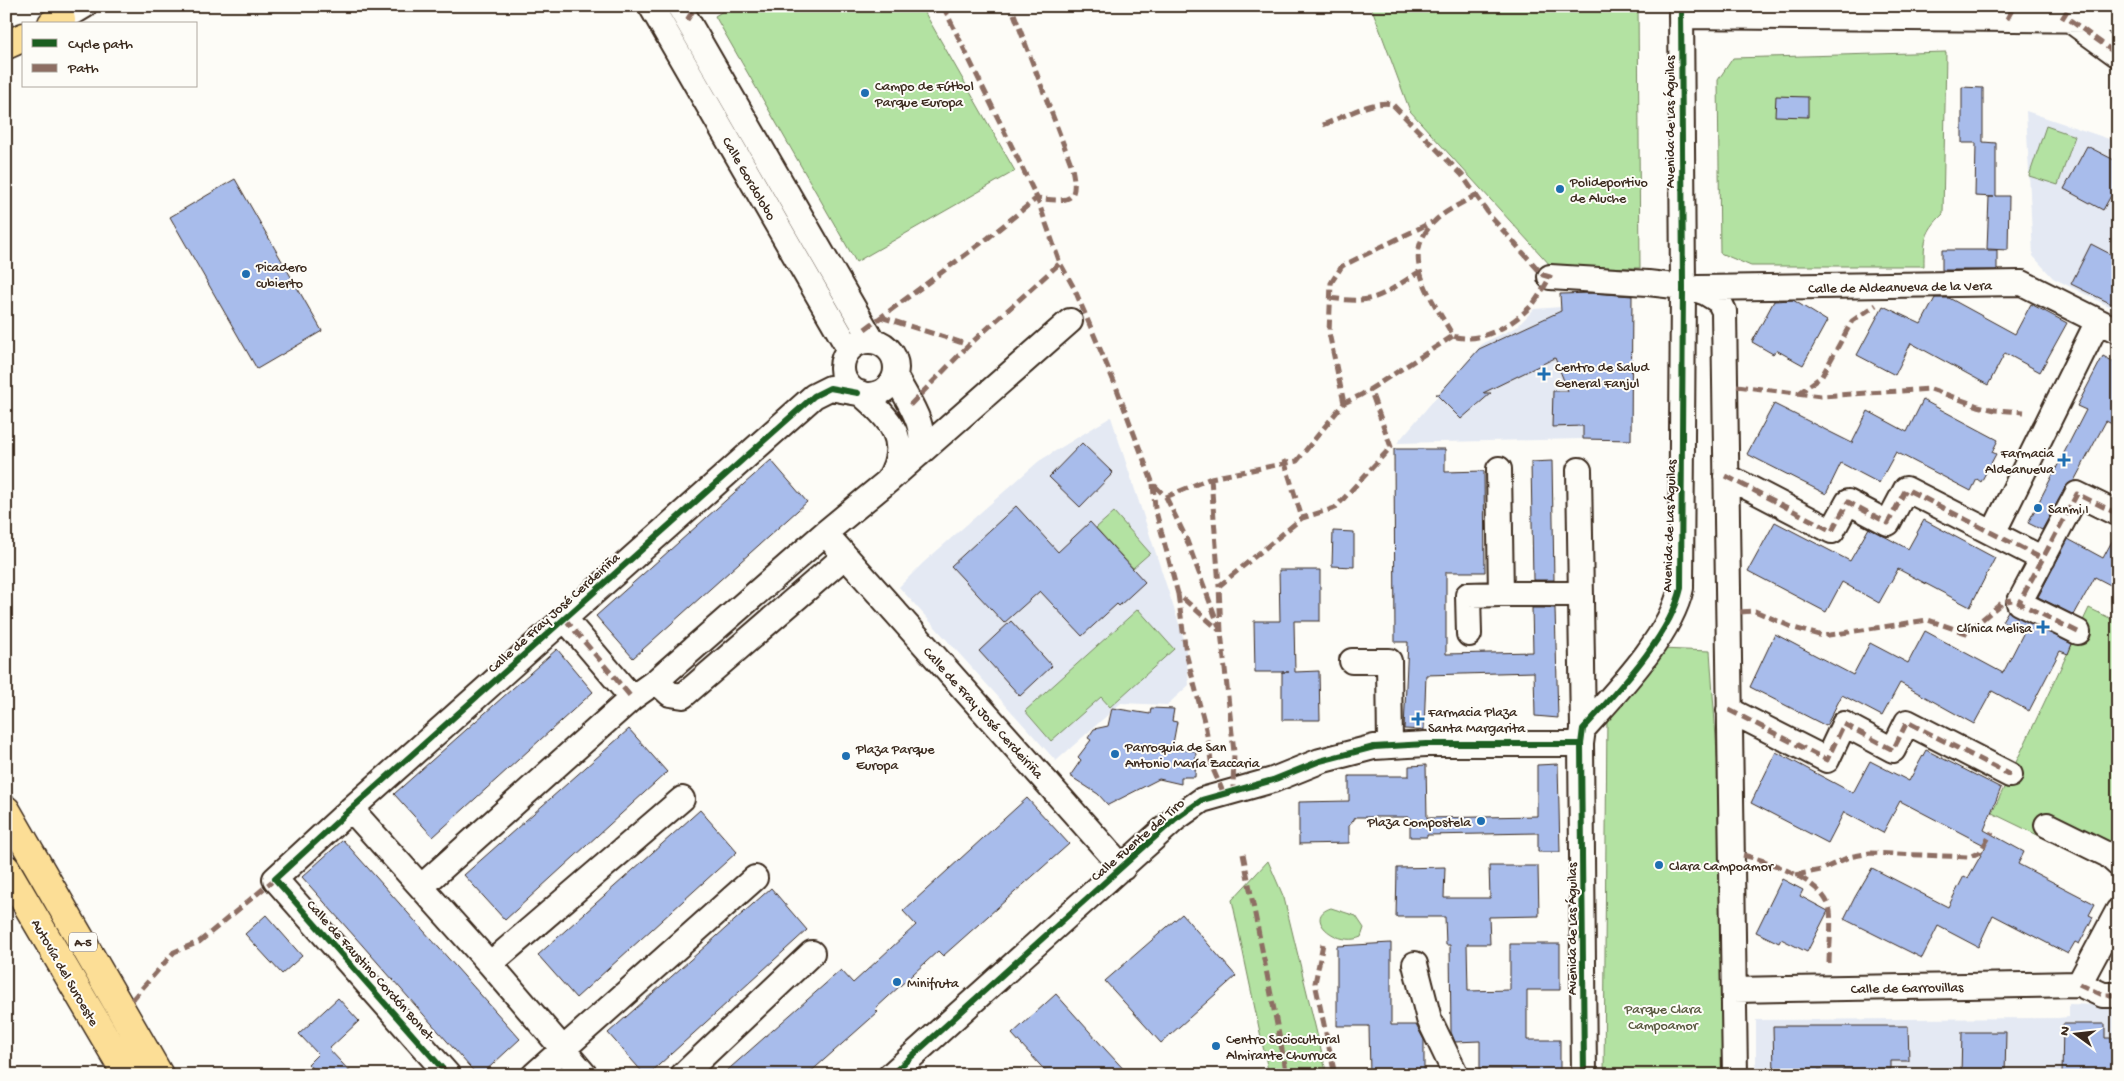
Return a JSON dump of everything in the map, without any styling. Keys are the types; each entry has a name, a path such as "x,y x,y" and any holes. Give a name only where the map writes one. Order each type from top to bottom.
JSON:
{"highway":[{"path":"6,45 22,38"},
{"name":"A-5","path":"6,810 159,1075"},
{"name":"Autovía del Suroeste","path":"6,869 127,1075"}],"street":[{"path":"57,22 84,6"},
{"name":"Calle Gordolobo","path":"651,6 849,349"},
{"name":"Calle Gordolobo","path":"679,6 872,340"},
{"path":"1681,11 2011,12 2118,20"},
{"name":"Avenida de Las Águilas","path":"1582,737 1657,639 1675,607 1681,588 1687,288 1681,11"},
{"path":"2067,15 2118,55"},
{"path":"6,52 22,43"},
{"path":"6,60 22,48"},
{"path":"1550,277 1648,282 1687,288 1706,293 1719,302 1724,311 1735,1075"},
{"name":"Calle de Aldeanueva de la Vera","path":"1687,288 2022,283 2108,326 1999,521"},
{"path":"420,887 632,698 656,681 825,533 920,454 1070,321"},
{"path":"859,393 877,394 885,390 895,376 896,368 892,353 886,346 872,340 855,344 849,349 842,365 842,374 851,388 876,408 899,439 898,464 888,481"},
{"path":"895,376 920,424 923,439 920,454"},
{"name":"Calle de Fray José Cerdeiriña","path":"275,880 350,809 814,396 830,388 859,393"},
{"path":"1499,468 1501,594"},
{"name":"Avenida de Las Águilas","path":"1580,470 1584,1075"},
{"path":"1726,476 1832,531 1848,502 1888,523 1906,489 2043,559"},
{"path":"2078,632 2019,603 2077,494 2118,514"},
{"name":"Calle de Fray José Cerdeiriña","path":"825,533 1123,868"},
{"path":"656,681 670,694 684,696 846,556"},
{"path":"1468,634 1468,595 1580,594"},
{"path":"565,619 632,698"},
{"path":"1352,661 1389,662 1390,746"},
{"path":"1729,710 1827,760 1844,724 1893,750 1907,722 2010,775"},
{"name":"Calle Fuente del Tiro","path":"891,1075 1123,868 1175,819 1202,800 1273,780 1320,761 1374,747 1582,737"},
{"path":"490,964 682,799"},
{"path":"350,809 490,964 585,1075"},
{"path":"2118,851 2107,842 2050,820 2108,854 2118,864"},
{"path":"534,1075 755,878"},
{"name":"Calle de Faustino Cordón Bonet","path":"275,880 448,1075"},
{"path":"2079,984 2118,911"},
{"path":"683,1075 812,953"},
{"path":"1415,964 1429,1019 1456,1075"},
{"name":"Calle de Garrovillas","path":"1734,990 2079,984 2102,995 2118,995"}],"shaded area":[{"path":"2026,111 2118,142 2118,311 2053,278 2033,256"},
{"name":"Centro de Salud General Fanjul","path":"1632,293 1631,351 1616,365 1632,365 1632,384 1627,384 1626,400 1632,400 1631,440 1583,439 1397,443 1483,343 1517,327 1534,309 1561,307 1560,294"},
{"path":"1111,417 1185,642 1189,685 1167,705 1121,703 1056,761 899,587 923,563 1039,461"},
{"path":"2069,1004 2118,1006 2118,1075 1756,1075 1756,1020 2058,1018 2069,1017"}],"green space":[{"name":"Campo de Fútbol Parque Europa","path":"731,6 921,6 1015,171 856,262 715,16"},
{"name":"Polideportivo de Aluche","path":"1371,6 1638,6 1640,268 1551,266 1410,111"},
{"path":"1946,52 1943,214 1932,226 1926,237 1924,266 1751,266 1720,253 1718,80 1733,58"},
{"path":"2046,126 2075,136 2058,185 2029,176"},
{"path":"1114,512 1150,553 1133,568 1096,528"},
{"path":"2089,608 2118,622 2118,865 2114,872 1992,813"},
{"path":"1138,609 1174,649 1110,707 1101,697 1051,741 1025,711"},
{"name":"Parque Clara Campoamor","path":"1660,649 1710,651 1719,782 1723,1075 1604,1075 1607,716"},
{"path":"1268,861 1284,898 1327,1075 1269,1075 1232,900"},
{"path":"1331,908 1356,916 1364,928 1361,937 1352,939 1342,938 1326,930 1321,924 1320,918 1323,912"}],"building":[{"path":"1962,87 1983,88 1983,142 1996,143 1996,196 2009,196 2008,250 1987,249 1989,197 1994,197 1975,196 1976,143 1962,143"},
{"path":"1776,96 1808,97 1808,117 1775,116"},
{"path":"2087,146 2118,162 2118,183 2103,210 2064,189"},
{"name":"Picadero cubierto","path":"235,179 322,331 257,369 170,217"},
{"path":"2091,244 2118,258 2118,307 2071,284"},
{"path":"1942,250 1997,250 1997,270 1942,270"},
{"name":"Centro de Salud General Fanjul","path":"1593,293 1632,296 1631,440 1583,439 1583,426 1552,427 1553,391 1568,391 1555,358 1483,393 1491,393 1461,419 1436,394 1439,394 1479,349 1561,311 1560,294"},
{"path":"1935,298 1949,298 2015,334 2031,304 2067,323 2040,372 2005,353 1988,385 1911,343 1895,375 1857,355 1883,306 1921,324"},
{"path":"1793,300 1827,321 1803,365 1776,350 1773,354 1752,342 1774,301"},
{"path":"2103,356 2118,364 2118,427 2106,421 2074,481 2065,488 2042,530 2028,523 2086,410 2077,406"},
{"path":"1923,400 1998,440 1992,452 1996,454 1981,482 1977,479 1971,491 1896,452 1879,483 1841,463 1826,494 1747,454 1774,404 1852,443 1868,411 1907,432"},
{"path":"1082,443 1113,473 1080,507 1049,477"},
{"path":"1394,449 1445,449 1445,472 1484,471 1485,572 1446,572 1446,654 1533,652 1532,608 1555,608 1558,718 1535,716 1534,672 1426,675 1424,730 1404,729 1408,642 1395,642"},
{"path":"771,460 807,502 633,658 596,616"},
{"path":"1552,461 1554,580 1533,580 1531,462"},
{"path":"1016,506 1058,552 1090,522 1145,582 1119,606 1117,604 1082,636 1040,591 1004,623 951,566"},
{"path":"1924,520 1995,558 1970,607 1898,569 1879,603 1842,582 1826,612 1748,571 1775,522 1850,561 1869,528 1908,549"},
{"path":"2118,530 2118,589 2095,577 2074,615 2038,597 2068,539 2103,558"},
{"path":"1333,531 1354,532 1354,567 1332,566"},
{"path":"1279,570 1320,570 1320,621 1294,621 1295,672 1319,671 1320,720 1282,720 1282,672 1255,672 1254,621 1280,621"},
{"path":"2008,611 2072,644 2068,654 2060,651 2029,711 1992,691 1974,724 1900,683 1882,716 1842,695 1826,726 1750,687 1775,634 1853,675 1870,643 1908,663 1925,631 2003,673 2024,632 2002,621"},
{"path":"1011,621 1052,666 1020,696 979,651"},
{"path":"557,649 593,692 433,837 394,794"},
{"name":"Parroquia de San Antonio María Zaccaria","path":"1112,708 1150,714 1151,708 1174,709 1172,721 1177,722 1172,749 1196,751 1195,777 1181,777 1181,784 1159,779 1108,805 1098,794 1070,776 1081,760 1078,757 1091,740 1088,738 1094,729 1108,726"},
{"path":"629,729 667,772 505,920 464,875"},
{"path":"1926,750 2001,788 1984,830 2024,852 2018,864 2095,904 2089,915 2093,917 2079,944 2075,942 2068,954 1993,915 1978,947 1938,926 1922,958 1844,919 1855,897 1872,868 1948,907 1964,876 1968,878 1986,846 1900,801 1883,833 1844,812 1828,843 1751,803 1776,752 1853,793 1870,761 1909,781"},
{"path":"1558,764 1560,852 1538,852 1538,833 1410,837 1410,817 1356,817 1349,826 1349,843 1299,844 1299,802 1349,801 1349,776 1409,776 1409,766 1426,765 1427,818 1537,816 1537,765"},
{"path":"1027,798 1069,844 943,956 938,951 875,1009 878,1012 807,1075 722,1075 841,970 853,983 916,925 903,911"},
{"path":"700,810 737,852 576,998 538,955"},
{"path":"343,840 520,1039 481,1075 477,1075 302,877"},
{"path":"1489,866 1538,866 1539,916 1489,917 1490,944 1467,944 1468,991 1510,990 1510,944 1560,944 1560,990 1527,990 1527,1040 1560,1040 1560,1075 1511,1075 1511,1069 1480,1069 1480,1041 1455,1042 1451,1032 1450,945 1446,945 1445,917 1396,917 1397,868 1445,867 1444,898 1490,898"},
{"path":"1782,879 1803,890 1800,896 1828,911 1807,952 1781,939 1779,943 1756,932"},
{"path":"771,888 807,930 648,1075 645,1075 608,1033"},
{"path":"1182,914 1236,976 1161,1043 1105,981"},
{"path":"266,915 302,956 282,974 245,934"},
{"path":"1391,943 1391,1025 1416,1025 1424,1040 1424,1075 1370,1075 1369,1026 1337,1026 1337,946"},
{"path":"1056,994 1129,1075 1049,1075 1012,1034"},
{"path":"338,998 359,1021 329,1049 353,1075 318,1075 308,1064 318,1054 299,1034"},
{"path":"2063,1024 2105,1024 2105,1038 2118,1038 2118,1075 2062,1075"},
{"path":"1773,1026 1908,1026 1909,1061 1891,1061 1891,1069 1818,1070 1818,1074 1774,1074"},
{"path":"1962,1032 2006,1032 2005,1075 1961,1075"}],"marked path":[{"path":"687,20 696,6"},
{"path":"943,6 1037,198 1060,263 1074,288 1117,389 1153,484 1166,497 1211,478 1297,461 1344,403 1361,395 1453,336"},
{"path":"865,329 988,238 1037,198 1058,200 1070,197 1073,193 1074,177 1071,164 1011,6"},
{"path":"2007,19 2014,6"},
{"path":"2062,19 2070,6"},
{"path":"2070,20 2118,55"},
{"path":"1323,125 1376,104 1392,104 1462,175 1491,217 1543,275 1550,277 1533,304 1516,319 1485,335 1463,338 1453,336 1429,294 1422,279 1419,265 1419,250 1423,236 1438,218 1454,207 1471,198 1476,195"},
{"path":"1344,403 1329,333 1331,283 1342,266 1432,222"},
{"path":"910,405 969,345 1060,263"},
{"path":"1330,298 1345,300 1368,299 1386,292 1419,272"},
{"path":"1798,394 1822,376 1852,321 1876,305"},
{"path":"881,317 969,345"},
{"path":"1737,386 1821,396 1931,389 1978,406 1995,410 2024,412"},
{"path":"1221,632 1219,586 1302,518 1335,508 1391,447 1370,389"},
{"path":"1284,460 1302,518"},
{"path":"1726,476 1832,531 1848,502 1888,523 1906,489 2043,559"},
{"path":"1211,478 1219,586"},
{"path":"1153,484 1155,508 1178,594 1219,630"},
{"path":"2078,632 2019,603 2077,494 2118,514"},
{"path":"1166,497 1186,538 1221,632 1234,752 1233,790"},
{"path":"1178,594 1186,653 1206,729 1212,767 1223,792"},
{"path":"1740,612 1755,611 1794,628 1823,636 1928,620 1966,633 2003,602 2012,600"},
{"path":"565,619 632,698"},
{"path":"1729,710 1827,760 1844,724 1893,750 1907,722 2010,775"},
{"path":"1796,875 1821,870 1849,857 1870,853 1969,857 1980,852 1992,832"},
{"path":"1243,854 1287,1075"},
{"path":"1743,855 1767,862 1794,874 1818,890 1826,900 1831,918 1829,965"},
{"path":"132,1000 174,952 199,942 275,879"},
{"path":"1323,944 1315,983 1335,1075"},
{"path":"2079,984 2103,995 2118,995"}],"cycle path":[{"path":"1584,1075 1581,744 1583,729 1626,681 1654,644 1666,626 1681,588 1683,288 1681,6"},
{"path":"448,1075 275,879 814,396 830,388 858,393"},
{"path":"891,1075 1175,819 1202,800 1273,780 1320,761 1374,747 1426,744 1581,744"}],"place":[{"name":"Campo de Fútbol Parque Europa","path":"865,93"},
{"name":"Polideportivo de Aluche","path":"1560,189"},
{"name":"Picadero cubierto","path":"246,274"},
{"name":"Centro de Salud General Fanjul","path":"1544,374"},
{"name":"Farmacia Aldeanueva","path":"2064,460"},
{"name":"Sanmi I","path":"2038,508"},
{"name":"Clínica Melisa","path":"2043,627"},
{"name":"Farmacia Plaza Santa Margarita","path":"1418,719"},
{"name":"Parroquia de San Antonio María Zaccaria","path":"1115,754"},
{"name":"Plaza Parque Europa","path":"846,756"},
{"name":"Plaza Compostela","path":"1481,821"},
{"name":"Clara Campoamor","path":"1659,865"},
{"name":"Minifruta","path":"897,982"},
{"name":"Centro Sociocultural Almirante Churruca","path":"1216,1046"}]}
